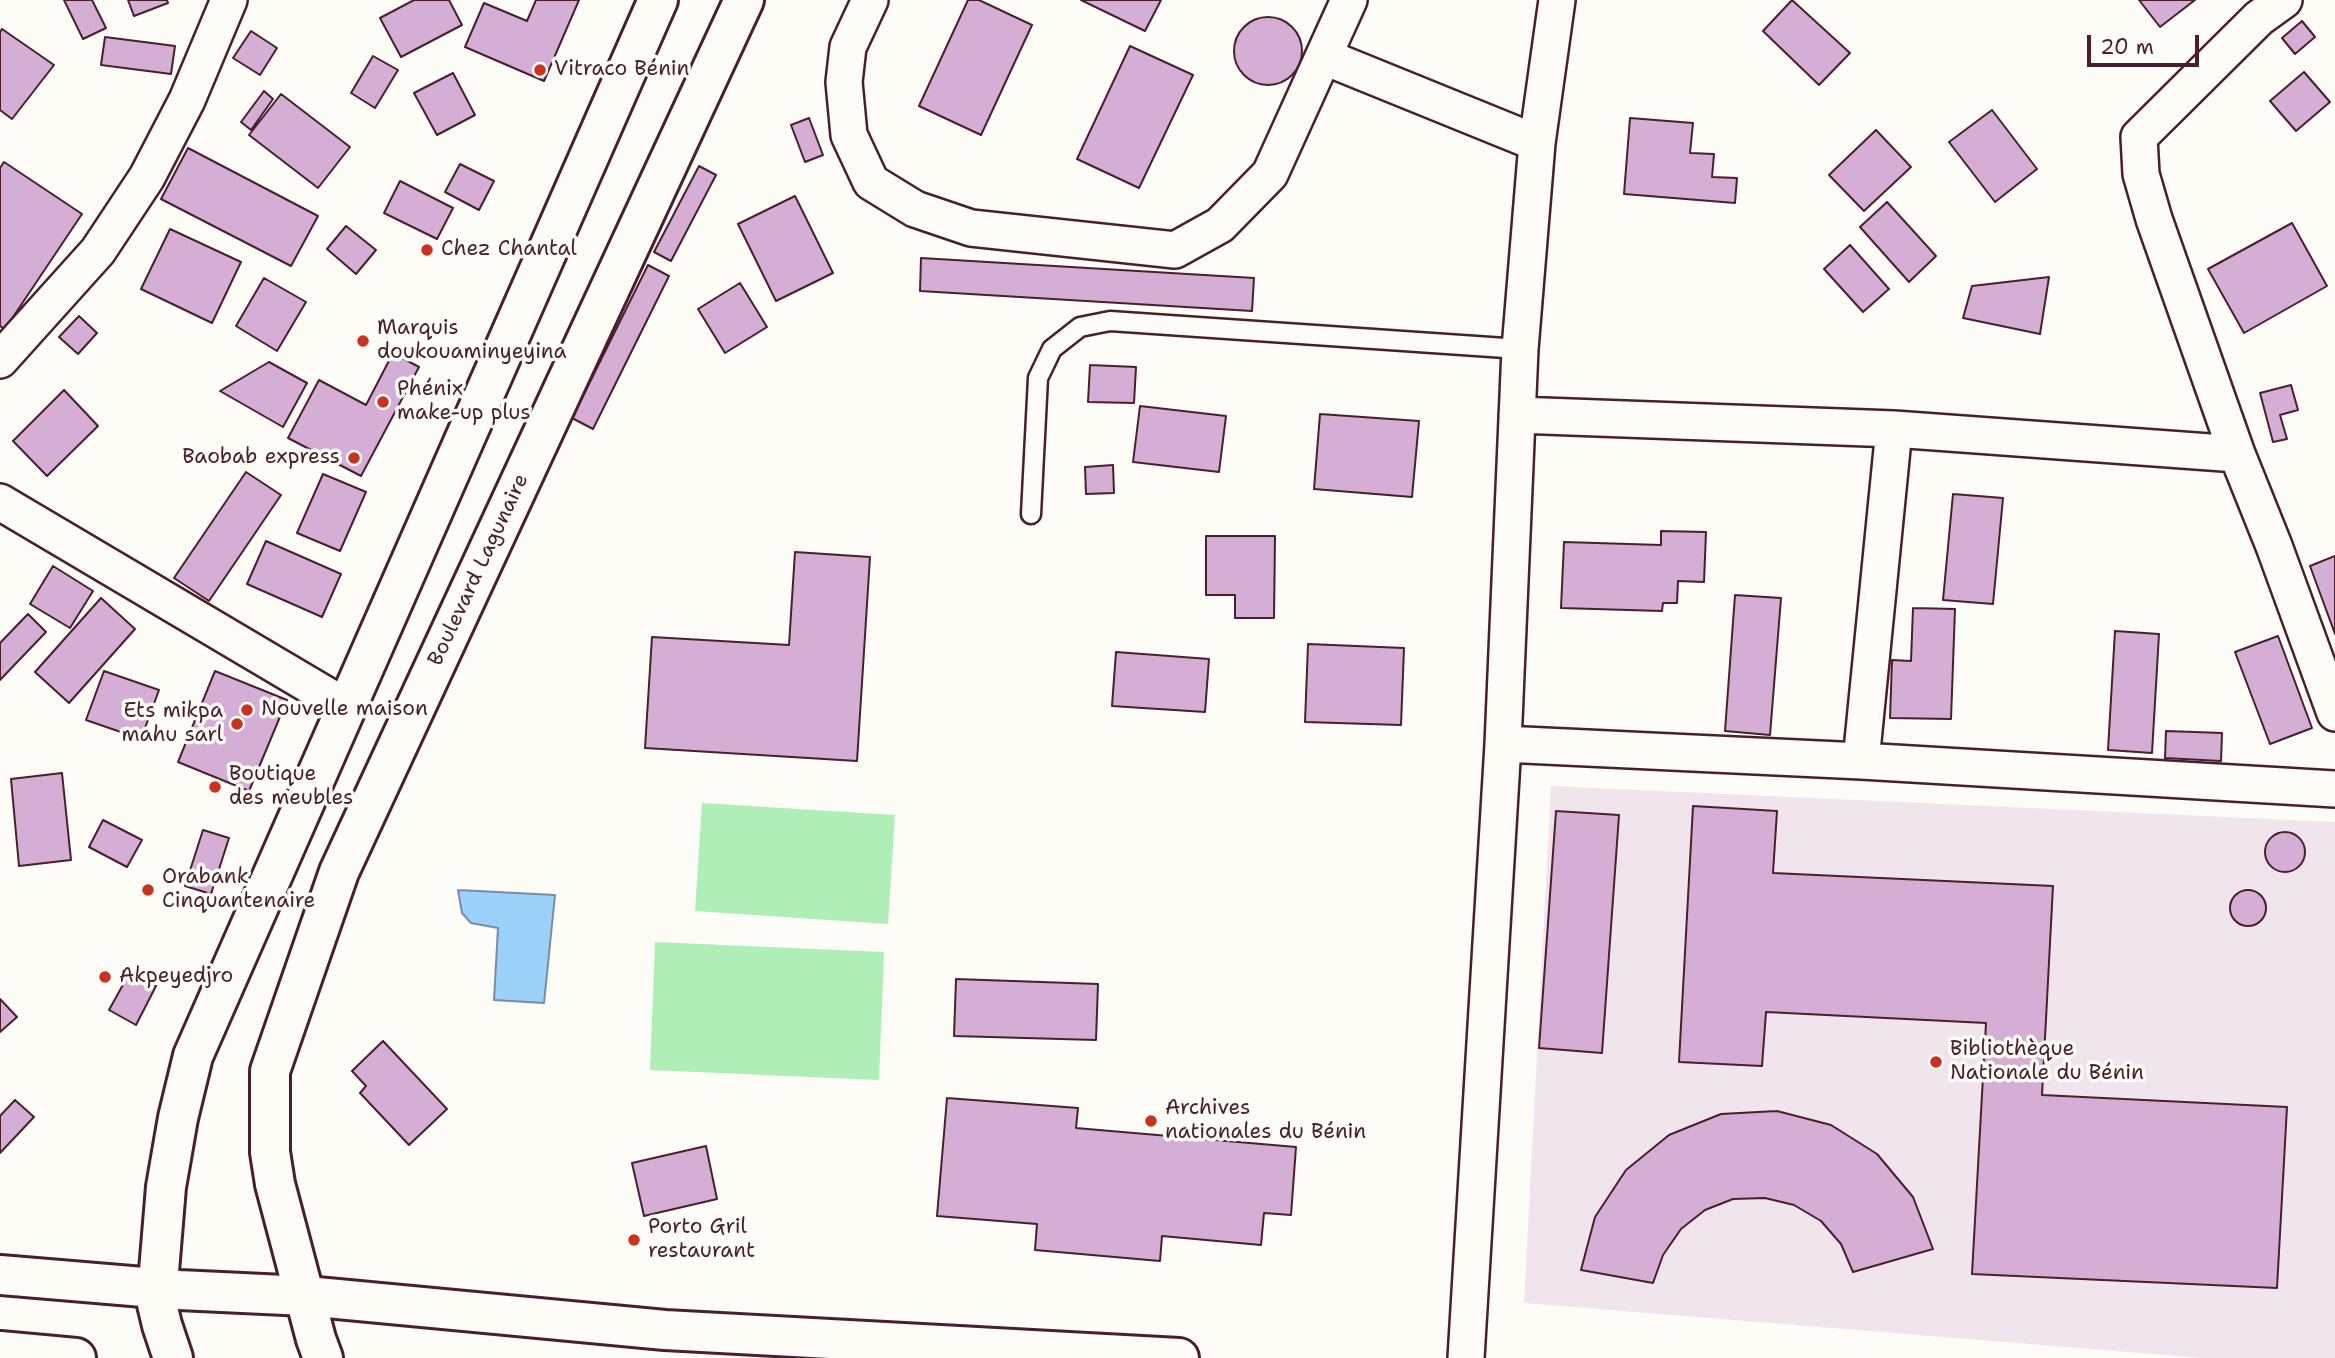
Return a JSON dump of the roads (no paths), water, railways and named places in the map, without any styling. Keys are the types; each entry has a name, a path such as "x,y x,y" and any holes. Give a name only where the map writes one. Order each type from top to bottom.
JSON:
{"main road":[{"path":"173,1358 158,1310 158,1288 166,1187 192,1056 298,813 348,708 658,0"},
{"name":"Boulevard Lagunaire","path":"323,1358 284,1221 270,1152 270,1071 339,872 744,0"},
{"path":"0,1275 158,1288 306,1296 665,1330 1178,1358"},
{"path":"0,1351 76,1358"}],"street":[{"path":"0,360 98,251 147,177 187,100 229,0"},
{"path":"870,0 848,47 844,82 849,135 871,182 915,209 971,228 1175,250 1220,225 1270,174 1349,0"},
{"path":"1466,1358 1503,744 1520,349 1537,143 1557,0"},
{"path":"2284,0 2259,18 2139,137 2141,174 2154,219 2237,454 2335,713"},
{"path":"1325,57 1537,143"},
{"path":"1517,415 1894,429 2237,454"},
{"path":"1861,761 1894,429"},
{"path":"0,502 348,708"},
{"path":"1503,744 1861,761 2335,789"}],"lane":[{"path":"1031,514 1038,378 1052,349 1080,327 1110,321 1520,349"}],"water":[{"path":"458,890 555,895 544,1003 494,1000 498,928 471,923 462,913"}],"place":[{"name":"Vitraco Bénin","path":"540,70"},
{"name":"Chez Chantal","path":"427,250"},
{"name":"Marquis doukouaminyeyina","path":"363,341"},
{"name":"Phénix make-up plus","path":"383,402"},
{"name":"Baobab express","path":"354,458"},
{"name":"Nouvelle maison","path":"247,710"},
{"name":"Ets mikpa mahu sarl","path":"237,724"},
{"name":"Boutique des meubles","path":"215,787"},
{"name":"Orabank Cinquantenaire","path":"148,890"},
{"name":"Akpeyedjro","path":"105,977"},
{"name":"Bibliothèque Nationale du Bénin","path":"1936,1062"},
{"name":"Archives nationales du Bénin","path":"1151,1121"},
{"name":"Porto Gril restaurant","path":"634,1240"}]}
